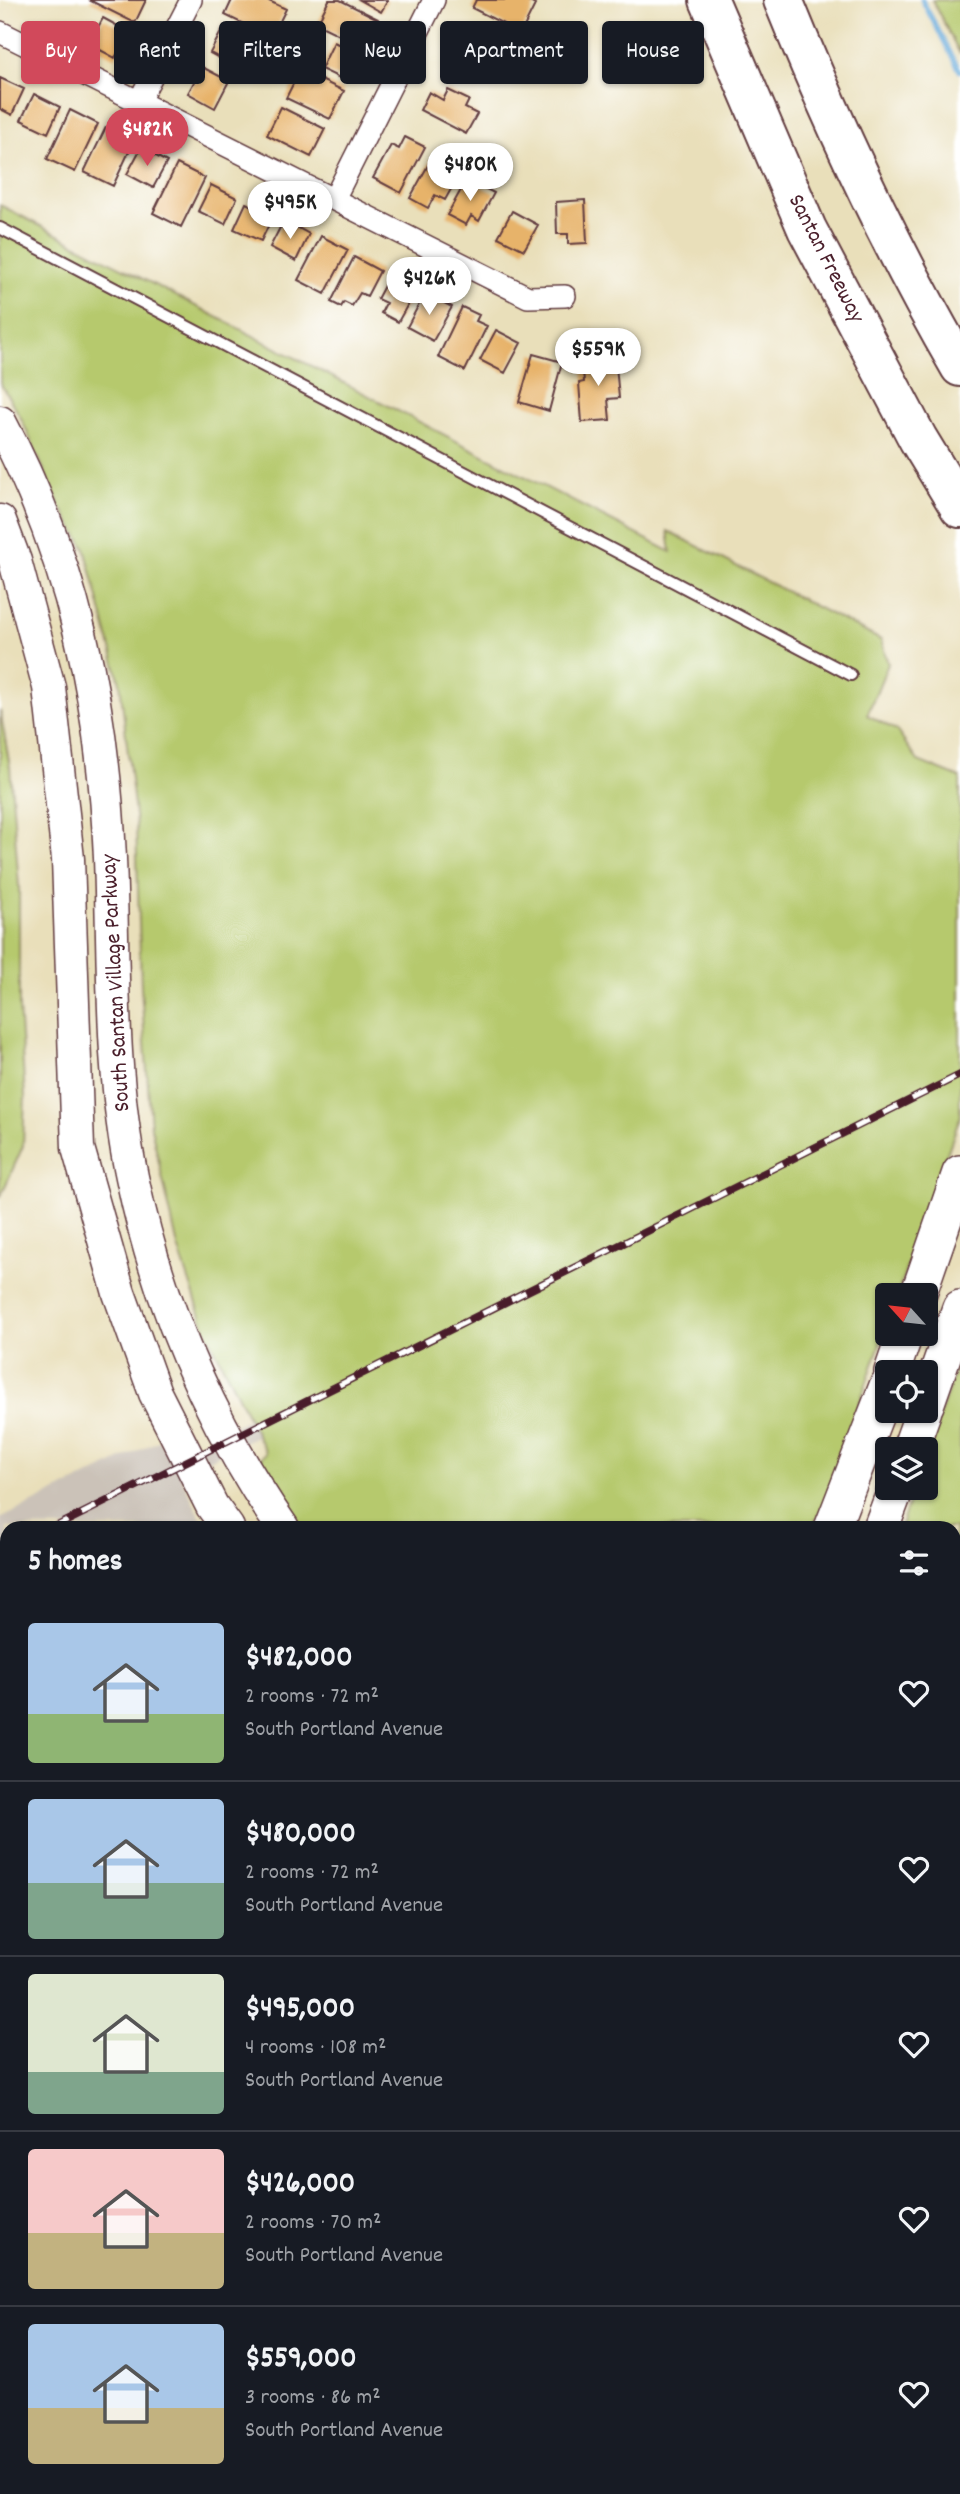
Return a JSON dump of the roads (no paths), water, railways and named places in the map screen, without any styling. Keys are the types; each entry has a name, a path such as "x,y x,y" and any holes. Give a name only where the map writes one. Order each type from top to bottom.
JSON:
{"highway":[{"name":"Santan Freeway","path":"709,0 807,229 918,439 960,508"},
{"path":"783,0 820,91 902,260 960,367"}],"main road":[{"name":"South Santan Village Parkway","path":"0,422 50,533 77,618 91,675 107,814 114,1018 131,1176 175,1330 249,1474 279,1521"},
{"name":"South Santan Village Parkway","path":"0,521 15,561 49,687 68,859 78,1148 119,1293 155,1393 212,1506 223,1521"},
{"path":"922,1283 960,1173"},
{"path":"938,1371 960,1308"},
{"path":"835,1521 875,1417"},
{"path":"884,1521 892,1500"}],"street":[{"path":"139,101 191,0"},
{"path":"334,199 434,0"},
{"path":"0,32 528,298 565,296"}],"lane":[{"path":"0,228 851,676"}],"waterway":[{"path":"922,0 960,71"}],"railway":[{"path":"67,1521 960,1075"}]}
